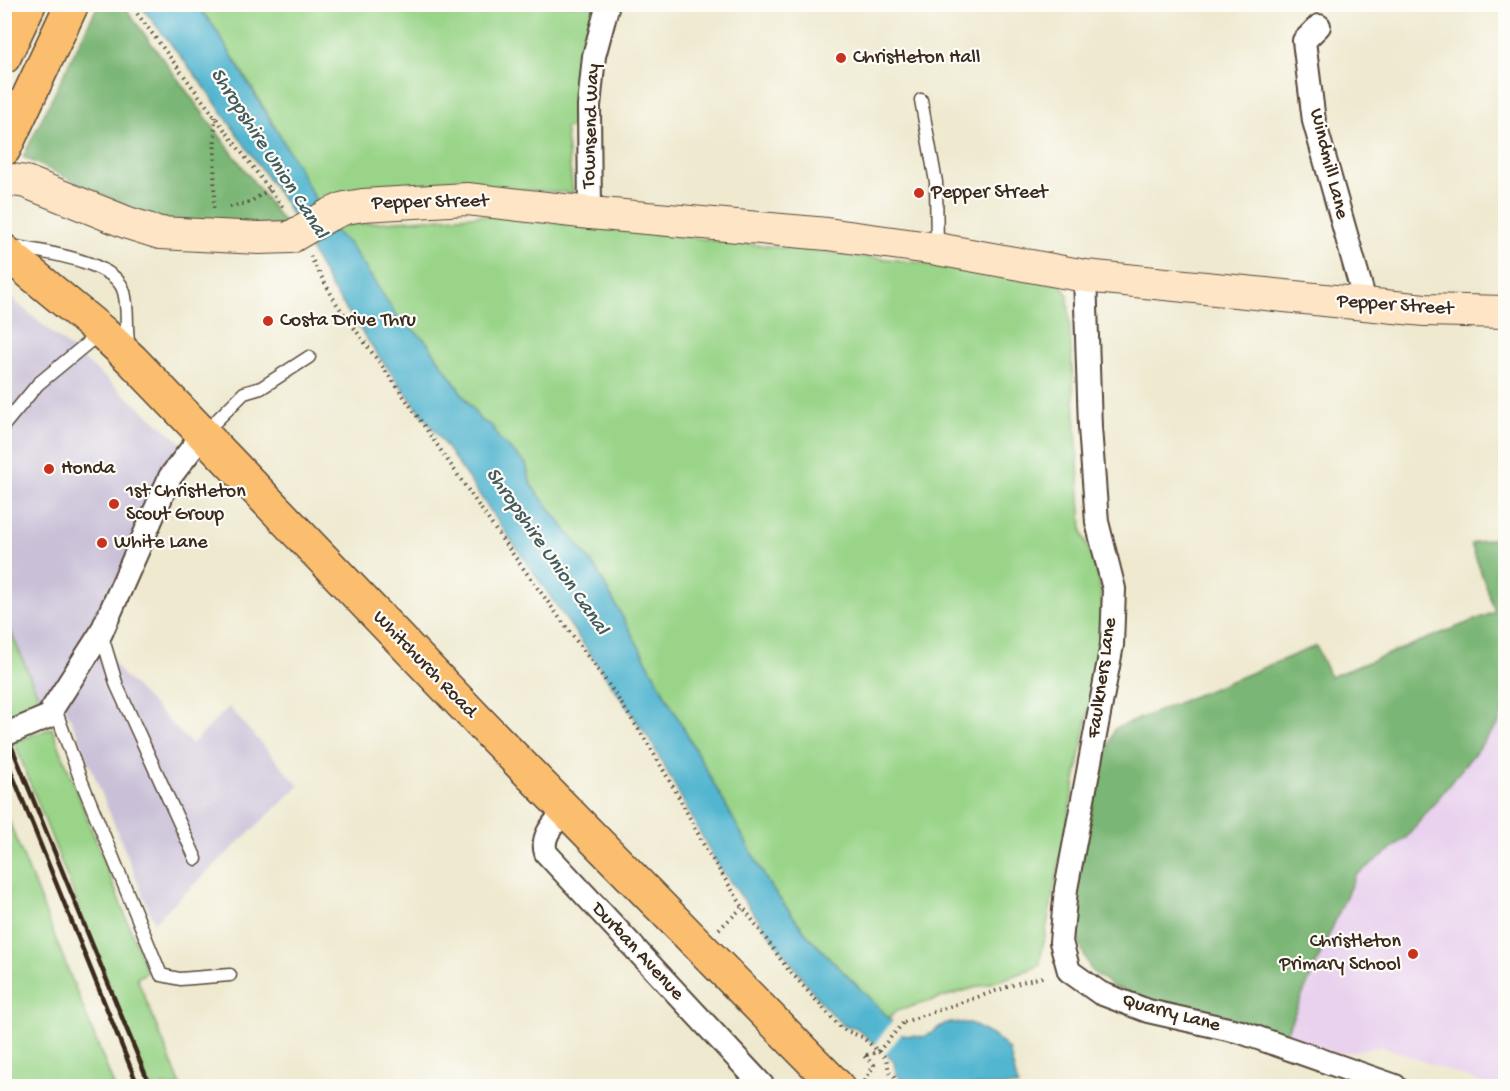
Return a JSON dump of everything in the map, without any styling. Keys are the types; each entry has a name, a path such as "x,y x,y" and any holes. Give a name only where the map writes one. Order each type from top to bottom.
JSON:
{"highway":[{"path":"4,57 29,4"},
{"path":"4,149 72,4"},
{"name":"Whitchurch Road","path":"4,251 102,332 132,360 837,1086"}],"street":[{"name":"Townsend Way","path":"590,213 589,106 594,56 608,4"},
{"name":"Windmill Lane","path":"1319,26 1304,41 1314,121 1366,304"},
{"name":"Pepper Street","path":"13,180 27,183 128,224 160,233 259,238 296,234 345,208 467,199 590,213 828,234 937,249 1086,276 1425,310 1506,312"},
{"name":"Faulkners Lane","path":"1069,971 1061,942 1066,889 1112,645 1114,589 1097,522 1089,397 1086,276"},
{"path":"4,735 51,711 101,633 170,477 203,434"},
{"name":"Durban Avenue","path":"566,809 547,834 544,848 546,853 763,1086"},
{"name":"Quarry Lane","path":"1069,971 1100,993 1148,1011 1241,1032 1395,1086"}],"lane":[{"path":"921,100 936,182 937,249"},
{"path":"4,244 98,267 117,278 124,292 126,337 132,360"},
{"path":"4,425 38,384 102,332"},
{"path":"203,434 244,393 261,388 309,357"},
{"path":"101,633 117,686 196,859"},
{"path":"51,711 161,975 180,979 230,975"}],"path":[{"path":"130,4 215,116 296,234 336,303 637,728 680,799 707,851 743,907 787,968 842,1029 862,1037 886,1058 889,1071 903,1086"},
{"path":"214,208 215,116"},
{"path":"861,1086 874,1065 863,1055 878,1052 904,1022 1022,982 1069,971"}],"shaded area":[{"path":"4,292 183,444 96,629 120,672 192,744 229,707 299,786 154,922 76,730 56,690 42,705 5,616"},
{"name":"Christleton Primary School","path":"1505,700 1505,1086 1490,1086 1382,1046 1336,1054 1286,1033 1355,876 1406,838 1499,723"}],"green space":[{"path":"98,5 123,5 287,227 156,220 23,157"},
{"path":"197,5 595,5 576,78 575,126 565,128 573,193 526,190 328,195 321,210 262,105 231,54"},
{"path":"487,215 995,271 1061,284 1068,296 1082,531 1099,579 1102,601 1102,642 1039,966 1004,979 896,1011 889,1018 809,937 770,886 595,567 531,485 526,464 499,439 492,426 480,420 426,341 397,316 350,245 329,226"},
{"path":"1505,535 1506,700 1499,723 1406,838 1355,876 1286,1033 1157,1003 1113,986 1091,971 1072,926 1077,881 1099,775 1114,729 1316,646 1330,677 1495,612 1471,544"},
{"path":"4,616 42,705 7,721 4,716"},
{"path":"52,728 147,972 137,978 181,1086 149,1086 14,742"},
{"path":"5,811 114,1086 5,1086"}],"water":[{"name":"Shropshire Union Canal","path":"140,5 197,5 215,28 296,163 329,226 350,245 397,316 426,341 480,420 492,426 499,439 526,464 531,485 595,567 770,886 809,937 891,1020 902,1035 924,1037 946,1023 970,1023 995,1037 1009,1050 1018,1086 908,1086 896,1074 894,1062 884,1052 855,1027 844,1026 823,1005 717,864 650,740 440,438 380,358 331,287 285,203 203,85"}],"pier":[{"path":"894,1019 903,1032 884,1056 873,1046"}],"railway":[{"path":"4,728 150,1086"},
{"path":"4,754 138,1086"}],"place":[{"name":"Christleton Hall","path":"841,58"},
{"name":"Pepper Street","path":"919,193"},
{"name":"Costa Drive Thru","path":"268,321"},
{"name":"Honda","path":"49,469"},
{"name":"1st Christleton Scout Group","path":"114,504"},
{"name":"White Lane","path":"102,543"},
{"name":"Christleton Primary School","path":"1413,954"}]}
